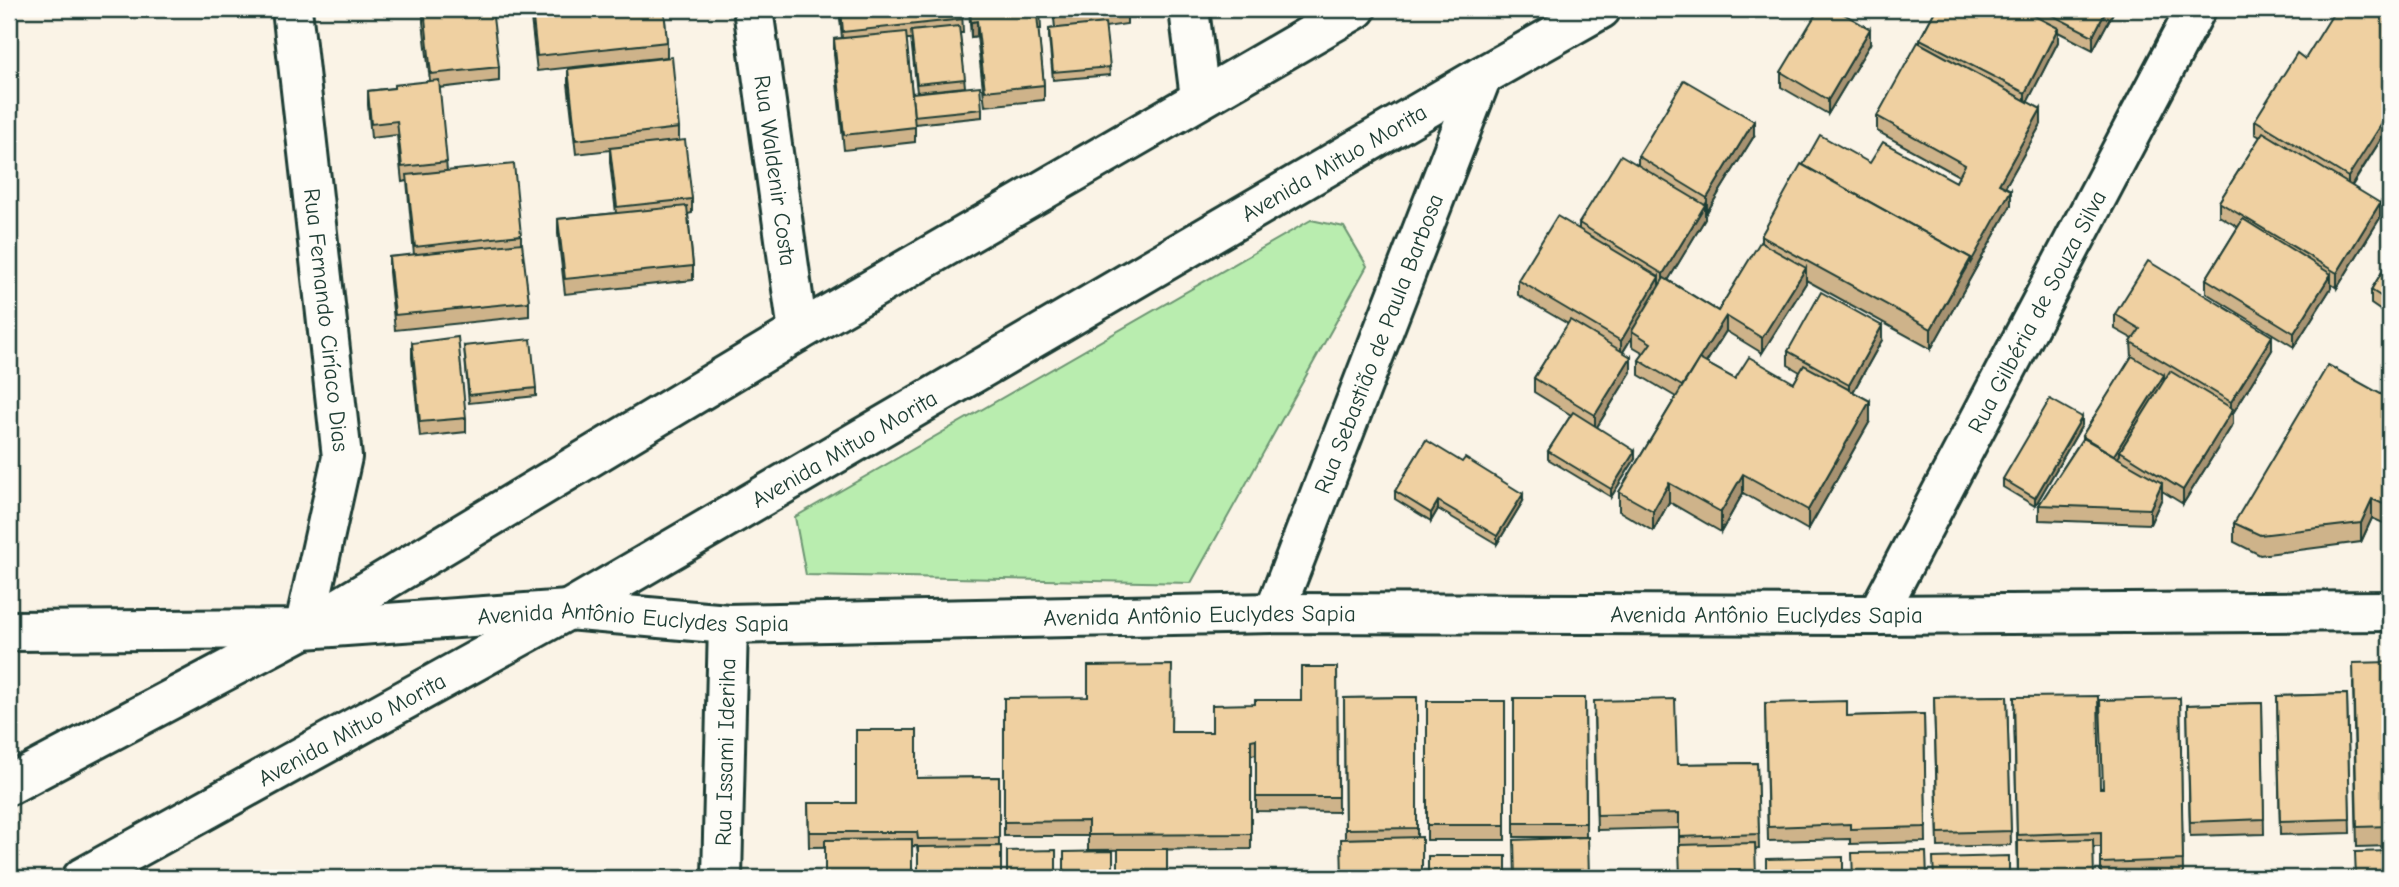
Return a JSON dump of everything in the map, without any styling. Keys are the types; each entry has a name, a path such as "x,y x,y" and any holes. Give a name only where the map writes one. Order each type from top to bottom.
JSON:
{"street":[{"name":"Rua Fernando Ciríaco Dias","path":"292,9 342,457 304,629"},
{"name":"Rua Waldenir Costa","path":"754,9 798,332"},
{"path":"1189,9 1200,98"},
{"path":"9,785 304,629 798,332 1356,9"},
{"name":"Avenida Mituo Morita","path":"82,878 568,610 1601,9"},
{"name":"Rua Gilbéria de Souza Silva","path":"1877,615 2196,9"},
{"name":"Rua Sebastião de Paula Barbosa","path":"1274,613 1482,76"},
{"name":"Avenida Antônio Euclydes Sapia","path":"9,631 304,629 568,610 728,624 1274,613 1877,615 2390,611"},
{"name":"Rua Issami Ideriha","path":"722,878 728,624"}],"green space":[{"path":"1311,220 1344,227 1367,266 1191,583 806,575 795,517"}],"building":[{"path":"424,9 492,9 499,67 431,74"},
{"path":"532,9 664,9 667,42 537,56"},
{"path":"841,9 962,9 963,19 843,32"},
{"path":"970,9 1040,9 1041,14 1037,15 1044,85 985,91 977,21 971,22"},
{"path":"1054,9 1127,9 1127,10 1055,17"},
{"path":"1819,9 1835,9 1870,29 1828,100 1781,72"},
{"path":"1936,9 2021,9 2058,28 2025,93 1920,39"},
{"path":"2040,9 2107,9 2093,36"},
{"path":"2336,9 2390,9 2390,98 2385,108 2390,111 2348,177 2255,120 2297,53 2305,59"},
{"path":"1105,23 1110,67 1053,72 1049,29"},
{"path":"959,26 965,79 917,84 911,31"},
{"path":"906,32 915,127 844,135 834,39"},
{"path":"1918,42 2041,109 1999,184 2011,190 1971,262 1971,258 1803,165 1820,135 1870,163 1883,142 1956,182 1965,165 1877,116"},
{"path":"672,57 679,128 576,140 568,69"},
{"path":"439,80 447,162 402,167 397,121 371,124 368,91"},
{"path":"1684,80 1754,121 1707,198 1638,156"},
{"path":"980,86 982,109 914,116 912,93"},
{"path":"2263,132 2380,203 2337,273 2219,202"},
{"path":"685,140 692,199 617,207 610,148"},
{"path":"1621,155 1705,205 1663,274 1579,223"},
{"path":"514,164 521,235 415,247 407,175"},
{"path":"1801,164 1971,258 1931,329 1761,236"},
{"path":"687,206 693,266 565,279 558,219"},
{"path":"1557,216 1659,277 1621,341 1518,280"},
{"path":"2243,219 2331,274 2294,333 2206,279"},
{"path":"1760,242 1806,268 1762,338 1726,316 1682,386 1639,360 1651,343 1632,331 1664,278 1718,311"},
{"path":"522,243 529,302 395,315 389,257"},
{"path":"2390,259 2390,302 2371,290"},
{"path":"2148,261 2272,336 2231,402 2131,342 2140,329 2115,314"},
{"path":"1821,292 1882,326 1849,385 1788,351"},
{"path":"1570,320 1631,357 1595,415 1534,378"},
{"path":"458,337 466,418 420,422 412,343"},
{"path":"531,339 536,388 469,395 464,346"},
{"path":"2132,356 2164,375 2114,455 2082,436"},
{"path":"1749,357 1794,383 1804,365 1870,401 1808,510 1743,474 1721,512 1669,483 1653,511 1619,492 1699,359 1735,379"},
{"path":"2328,365 2390,399 2390,507 2372,499 2361,523 2260,535 2234,523"},
{"path":"2170,371 2233,409 2183,490 2120,451"},
{"path":"2050,399 2082,417 2035,498 2003,479"},
{"path":"1573,412 1635,451 1611,489 1548,451"},
{"path":"2083,438 2162,483 2150,509 2039,505"},
{"path":"1426,440 1462,462 1465,458 1523,494 1497,536 1438,501 1431,513 1395,491"},
{"path":"2390,662 2390,826 2357,827 2353,663"},
{"path":"1172,665 1171,732 1212,732 1212,705 1255,704 1255,700 1301,700 1301,667 1337,667 1338,797 1256,797 1256,739 1251,740 1251,834 1088,835 1088,821 1004,822 1004,698 1088,697 1088,666"},
{"path":"2347,694 2350,819 2280,821 2277,696"},
{"path":"2007,696 2011,831 1938,833 1934,697"},
{"path":"2098,696 2100,788 2103,788 2100,700 2180,698 2183,860 2101,863 2101,832 2017,835 2014,697"},
{"path":"1417,697 1417,828 1345,829 1344,698"},
{"path":"1514,698 1585,698 1586,823 1514,823"},
{"path":"1675,699 1677,764 1757,763 1759,834 1679,837 1679,813 1597,815 1594,701"},
{"path":"1427,701 1505,701 1505,825 1427,825"},
{"path":"1847,701 1847,716 1924,714 1926,827 1850,829 1850,824 1768,827 1765,703"},
{"path":"2262,703 2264,819 2190,822 2187,705"},
{"path":"856,730 917,730 917,778 999,777 999,838 918,839 917,832 809,832 808,803 856,803"},
{"path":"1422,837 1422,878 1342,878 1341,839"},
{"path":"1588,837 1589,878 1515,878 1514,840"},
{"path":"912,839 912,878 825,878 825,840"},
{"path":"2093,839 2094,878 2018,878 2018,841"},
{"path":"1755,843 1756,878 1680,878 1679,845"},
{"path":"1001,846 1001,878 918,878 918,847"},
{"path":"1118,849 1167,849 1167,878 1118,878"},
{"path":"1056,850 1056,878 1007,878 1007,851"},
{"path":"1113,851 1113,878 1064,878 1064,852"},
{"path":"2390,851 2390,878 2356,878 2355,852"},
{"path":"1926,852 1927,878 1853,878 1852,853"},
{"path":"1428,856 1506,856 1506,878 1428,878"},
{"path":"2009,856 2009,878 1934,878 1933,858"},
{"path":"1843,857 1843,878 1766,878 1766,859"}]}
